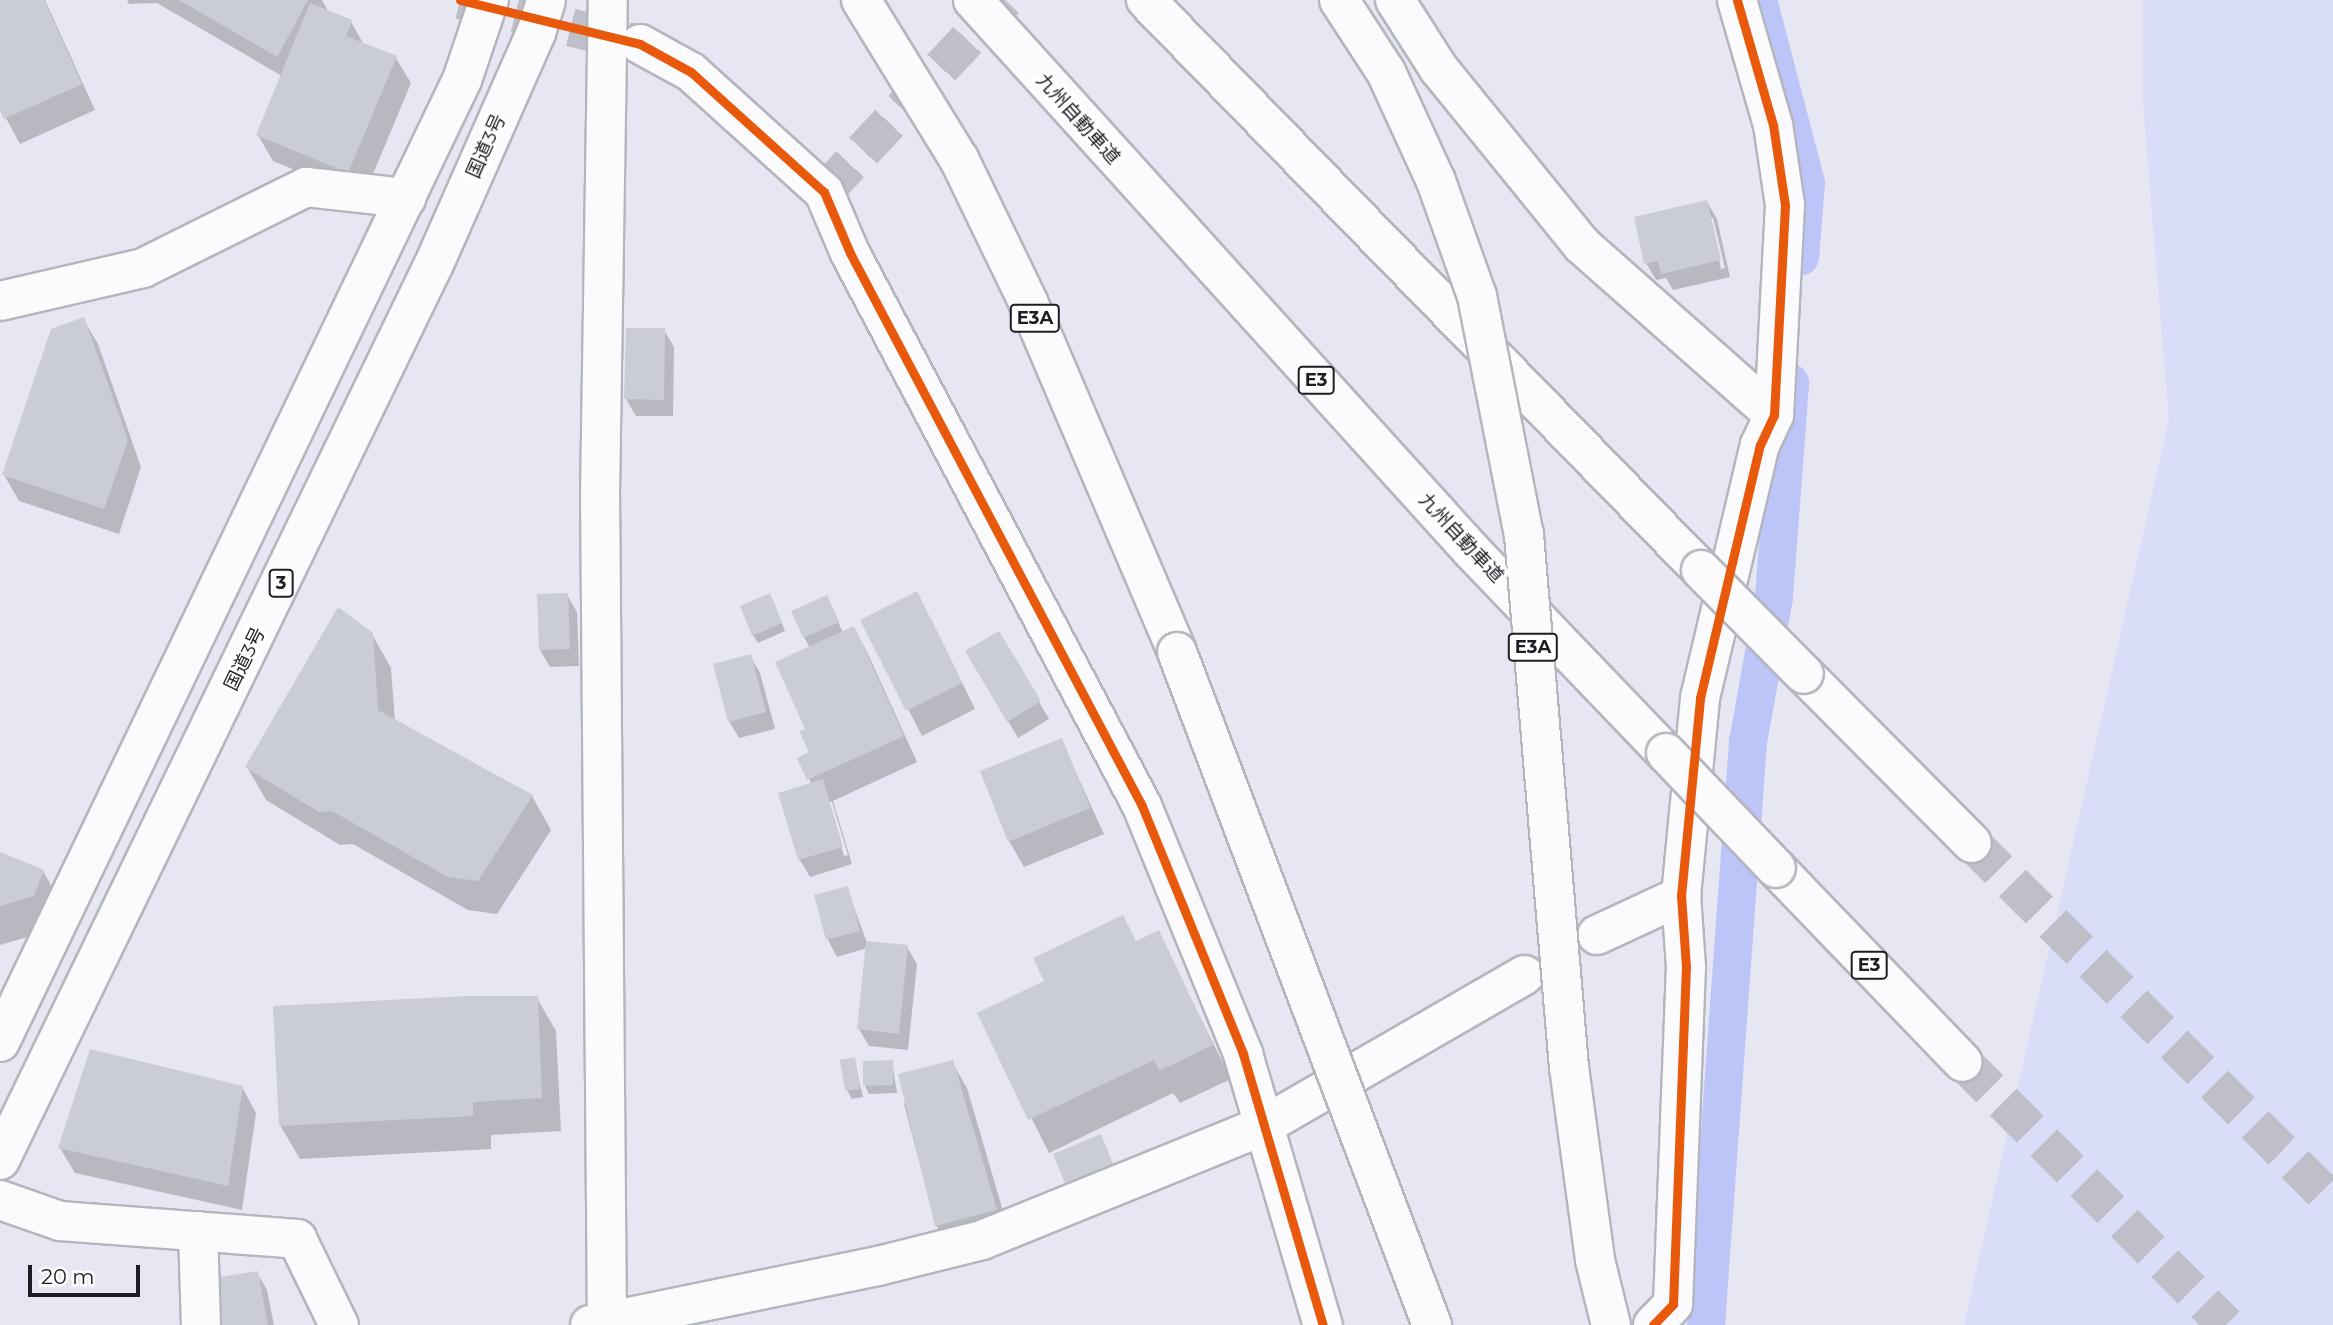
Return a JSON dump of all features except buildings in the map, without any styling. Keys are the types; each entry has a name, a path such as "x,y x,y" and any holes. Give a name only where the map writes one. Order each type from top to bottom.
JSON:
{"main road":[{"path":"0,1042 462,80 489,0"},
{"name":"国道3号","path":"0,1160 434,264 537,33 546,0"},
{"path":"608,0 600,496 602,1324 878,1266 982,1240 1263,1126 1525,975"},
{"name":"E3A","path":"861,0 959,159 1028,302 1177,652 1432,1325"},
{"name":"九州自動車道","path":"973,0 1452,530 1963,1062"},
{"path":"1146,0 1972,843"},
{"name":"E3A","path":"1339,0 1386,72 1437,181 1477,296 1524,535 1569,1067 1595,1260 1611,1325"},
{"path":"1395,0 1439,69 1582,245 1774,415"},
{"path":"1653,1325 1673,1304 1686,968 1681,896 1700,698 1760,445 1774,415 1785,205 1773,125 1742,1"},
{"path":"640,44 691,72 824,192 850,253 1142,806 1243,1054 1323,1325"},
{"path":"0,301 143,268 306,187 406,198"},
{"path":"1597,935 1681,896"},
{"path":"0,1200 60,1221 297,1239 339,1325"},
{"path":"198,1231 201,1325"}],"shaded area":[{"path":"2143,0 2333,0 2333,1325 1964,1325 2169,420 2143,103"}],"waterway":[{"path":"1758,0 1806,183 1800,257"},
{"path":"1706,1325 1748,742 1774,597 1790,383"}],"tunnel":[{"path":"460,0 638,44"},
{"path":"824,192 1005,0"},
{"path":"1972,843 2333,1202"},
{"path":"1963,1062 2226,1325"}],"cycle path":[{"path":"460,0 640,44 691,72 824,192 850,253 1142,806 1243,1054 1323,1325"},
{"path":"1653,1325 1673,1304 1686,967 1681,896 1700,698 1760,445 1774,415 1785,205 1773,125 1737,0"}]}
